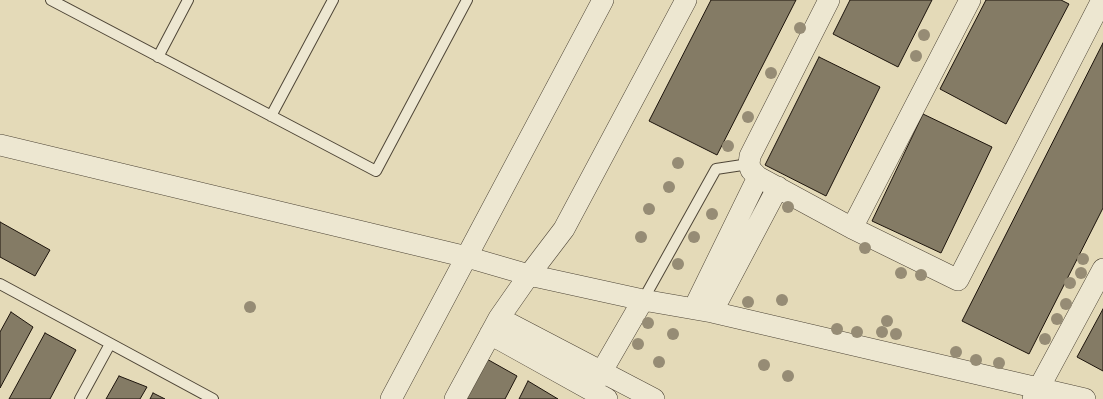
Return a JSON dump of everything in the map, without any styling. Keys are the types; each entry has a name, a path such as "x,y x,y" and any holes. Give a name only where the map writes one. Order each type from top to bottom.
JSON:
{"street":[{"path":"391,399 603,0"},
{"path":"455,399 495,326 529,274 564,229 686,0"},
{"path":"703,310 753,171 750,156 829,0"},
{"path":"852,228 970,0"},
{"path":"753,171 778,187 852,228 958,280 1102,0"},
{"path":"0,145 467,257 529,274 643,300 703,310 1036,394 1085,399"},
{"path":"703,310 778,187"},
{"path":"1036,394 1103,269"},
{"path":"495,326 595,396 602,372 643,300"},
{"path":"495,326 602,372 654,399"}],"lane":[{"path":"53,0 158,57 376,171 467,0"},
{"path":"158,57 188,0"},
{"path":"271,116 333,0"},
{"path":"643,300 716,169 753,171"},
{"path":"0,297 3,285 213,399"},
{"path":"80,399 110,344"}],"building":[{"path":"711,0 796,0 717,155 649,121"},
{"path":"850,0 932,0 898,67 833,34"},
{"path":"986,0 1061,0 1069,4 1006,124 940,89"},
{"path":"1103,43 1103,208 1029,354 962,321"},
{"path":"819,57 880,87 826,196 765,165"},
{"path":"923,114 992,147 941,253 872,221"},
{"path":"0,222 50,250 35,276 0,257"},
{"path":"1103,309 1103,371 1077,357"},
{"path":"11,312 33,327 0,388 0,332"},
{"path":"45,333 76,350 50,399 9,399"},
{"path":"485,358 517,376 505,399 462,399"},
{"path":"119,376 147,387 140,399 106,399"},
{"path":"528,381 558,399 519,399"},
{"path":"153,393 165,399 150,399"}]}
